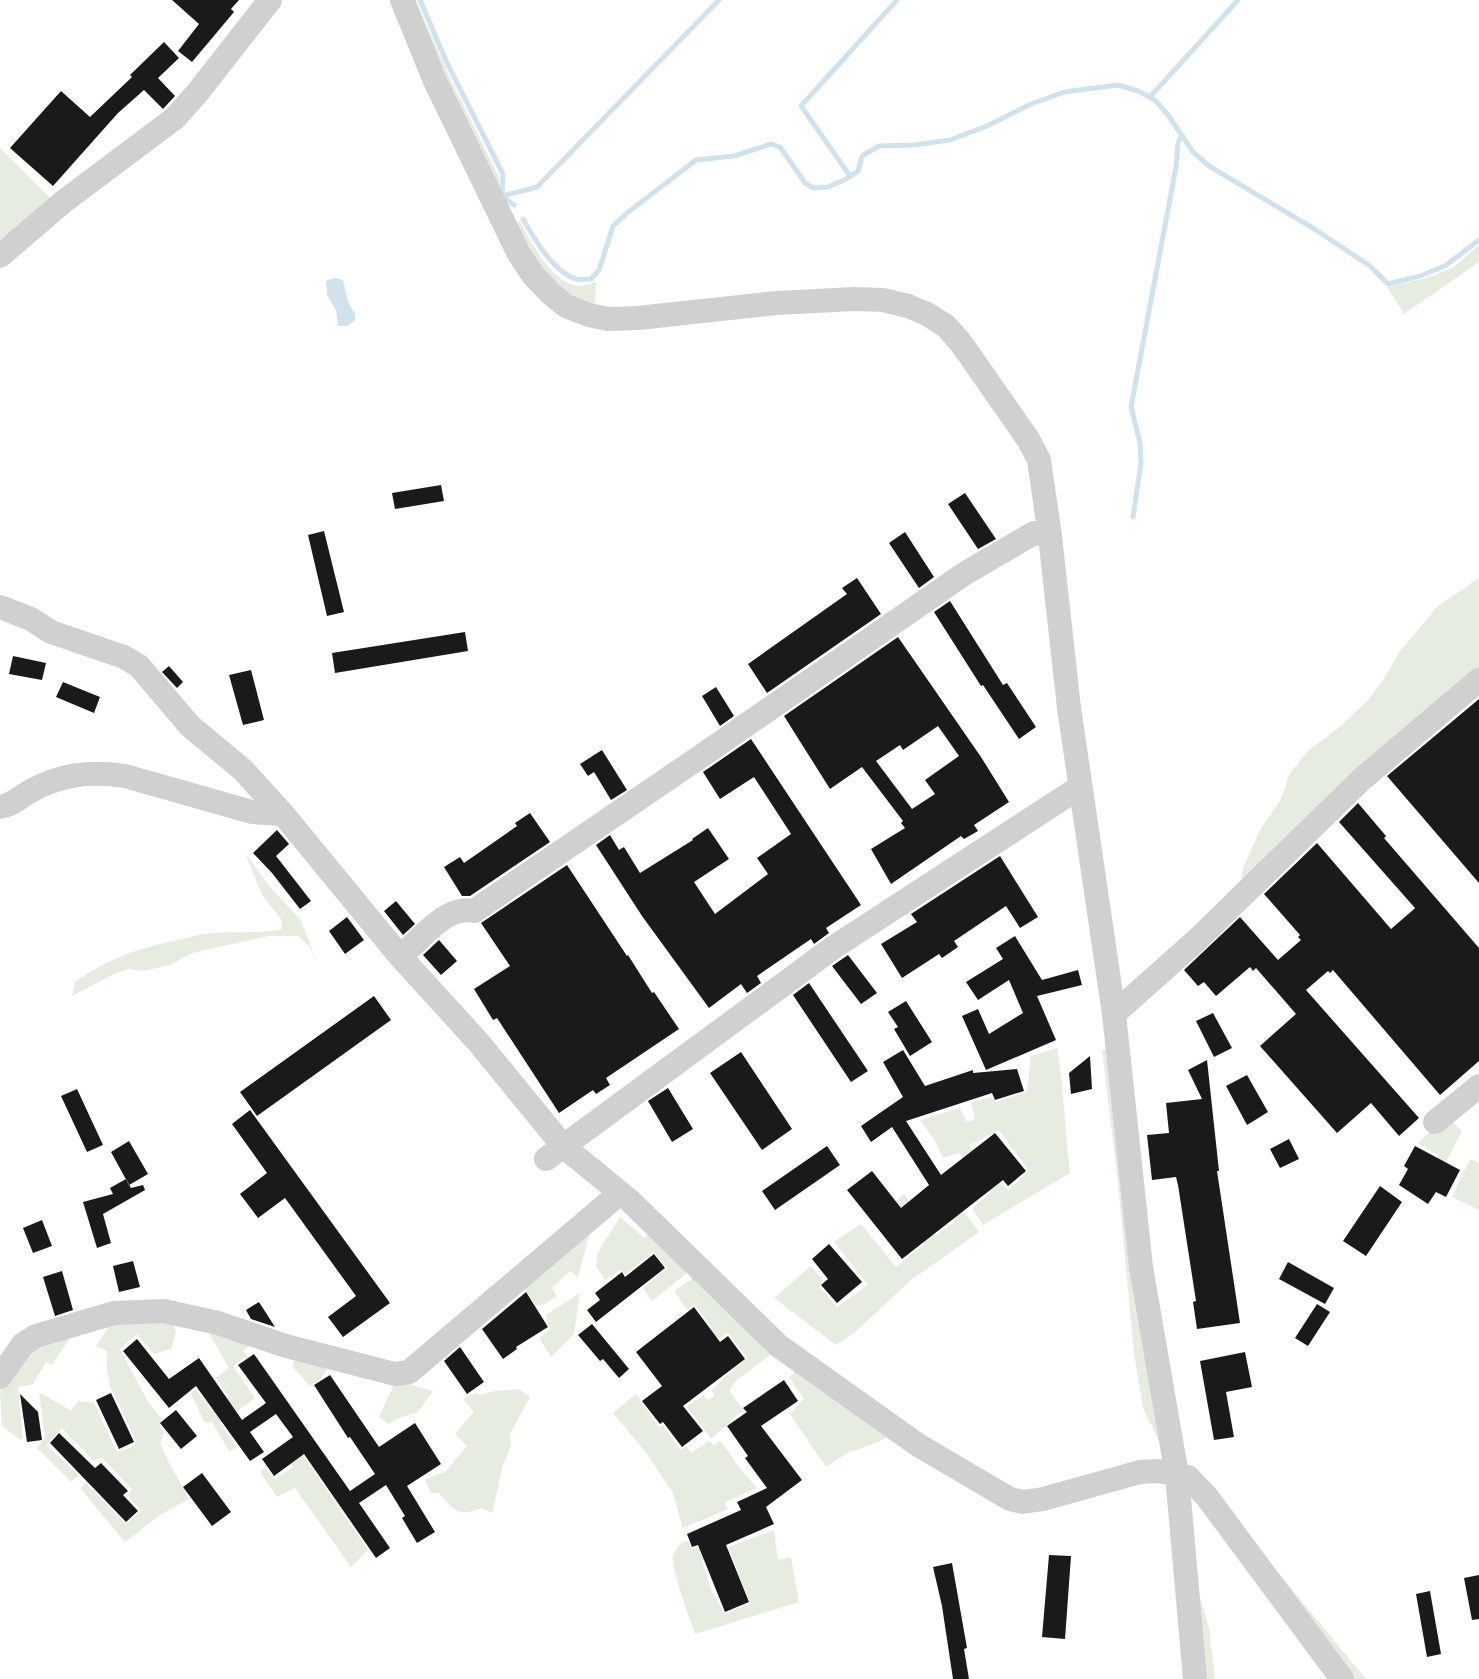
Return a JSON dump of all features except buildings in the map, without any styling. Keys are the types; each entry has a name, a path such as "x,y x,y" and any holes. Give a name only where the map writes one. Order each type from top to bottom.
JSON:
{"street":[{"path":"0,256 63,202 175,118 270,0"},
{"path":"402,0 435,81 519,254 533,275 566,306 608,319 638,318 777,303 854,299 883,300 908,306 946,326 961,343 1028,439 1039,460 1069,708 1114,1014 1141,1267 1177,1475 1195,1679"},
{"path":"398,954 406,951 449,913 463,909 474,911 964,574 1034,533 1050,536"},
{"path":"0,607 31,619 51,632 124,657 139,666 190,726 243,770 283,814 398,954 479,1043 555,1153 620,1193 779,1346 918,1445 1010,1499 1023,1502 1043,1499 1140,1472 1158,1471 1188,1477 1207,1497 1342,1679"},
{"path":"1114,1014 1199,938 1362,779 1479,680"},
{"path":"0,807 11,804 52,780 103,773 125,776 252,812 283,814"},
{"path":"555,1153 834,947 1080,787"},
{"path":"1434,1122 1479,1086"},
{"path":"0,1377 23,1344 36,1335 114,1313 164,1311 218,1323 286,1346 395,1374 409,1372 620,1193"}],"shaded area":[{"path":"407,0 416,0 450,78 499,177 500,196 510,208 503,213"},
{"path":"0,148 51,199 0,248"},
{"path":"520,221 543,260 559,277 578,286 596,282 595,304 587,308 553,287 512,227"},
{"path":"1479,245 1479,262 1404,314 1387,287 1430,277 1454,267"},
{"path":"1479,578 1479,672 1239,891 1243,868 1260,830 1281,799 1290,773 1308,751 1341,726 1368,700 1401,650 1438,606"},
{"path":"245,853 270,887 301,920 316,960 309,946 298,936 268,936 192,953 170,965 143,971 128,969 72,996 75,982 101,966 138,950 205,934 282,929 281,919 262,895"},
{"path":"1057,1048 1070,1173 983,1225 972,1208 990,1193 959,1153 943,1158 935,1141 920,1120 960,1108 967,1122 975,1119 971,1102 991,1097 997,1102 1027,1091 1031,1056","holes":["999,1130 1029,1171 1008,1191 969,1145"]},
{"path":"1112,1049 1169,1462 1143,1408 1134,1353 1118,1183 1102,1050"},
{"path":"1448,1118 1462,1131 1432,1189 1427,1185 1438,1155 1418,1143"},
{"path":"1470,1159 1479,1163 1479,1210 1452,1197"},
{"path":"936,1176 979,1232 911,1280 854,1333 836,1345 774,1298 811,1266 823,1280 819,1287 837,1307 868,1285 834,1242 861,1224 896,1267 924,1244 892,1204 904,1194 936,1235 956,1221 926,1180"},
{"path":"620,1217 644,1238 653,1231 692,1269 652,1301 643,1288 667,1268 654,1252 625,1274 620,1270 605,1280 596,1266 598,1252"},
{"path":"591,1228 578,1278 570,1271 552,1288 557,1296 545,1304 536,1305 520,1284"},
{"path":"698,1276 775,1351 737,1380 729,1390 743,1410 711,1439 687,1407 703,1395 708,1400 715,1396 711,1390 747,1358 728,1333 716,1340 710,1331 712,1328 694,1304 687,1310 674,1291"},
{"path":"580,1293 574,1334 551,1357 539,1338 550,1329 546,1315"},
{"path":"114,1319 173,1323 176,1333 171,1349 154,1354 137,1334 120,1349 148,1402 162,1419 160,1425 164,1433 160,1443 189,1499 160,1515 125,1542 80,1488 86,1483 126,1524 141,1511 128,1495 132,1489 102,1458 94,1461 62,1428 46,1445 79,1475 71,1482 37,1448 45,1437 39,1392 71,1411 78,1401 94,1403 117,1452 137,1443 110,1386 107,1351 96,1346"},
{"path":"205,1326 255,1341 243,1351 247,1356 233,1366 255,1398 220,1423 237,1447 229,1451 212,1422 205,1423 191,1394 195,1388 212,1411 229,1397 216,1378 229,1368"},
{"path":"72,1335 52,1365 46,1362 33,1384 18,1387 23,1440 18,1438 2,1426 0,1392 33,1346"},
{"path":"297,1355 330,1364 321,1379 310,1386 292,1366"},
{"path":"801,1368 889,1435 881,1441 847,1453 826,1467 790,1414 804,1399 789,1377"},
{"path":"396,1380 433,1391 418,1412 396,1419 389,1424 379,1417"},
{"path":"519,1389 530,1397 510,1434 511,1446 503,1465 492,1513 482,1508 467,1512 457,1511 439,1493 431,1493 425,1480 446,1471 467,1446 455,1434 474,1412 463,1399 475,1393 479,1395"},
{"path":"636,1394 659,1427 663,1425 680,1450 687,1446 691,1453 709,1441 714,1445 720,1440 757,1488 725,1502 728,1509 683,1528 673,1493 647,1454 613,1413"},
{"path":"292,1439 368,1550 351,1567 295,1488 277,1497 260,1472 265,1468 275,1479 293,1467 280,1448"},
{"path":"1207,1479 1257,1547 1366,1679 1349,1679 1199,1483"},
{"path":"774,1530 778,1560 791,1557 799,1602 695,1634 677,1581 673,1561 673,1555 681,1543 688,1541 693,1549 708,1542 714,1555 702,1561 712,1592 725,1614 750,1603 728,1547"},
{"path":"1189,1560 1209,1628 1215,1679 1202,1679"}],"water":[{"path":"335,278 343,280 348,302 355,314 355,320 347,326 338,326 336,310 327,295 326,281"}],"waterway":[{"path":"420,0 447,63 503,174 502,196"},
{"path":"502,196 537,187 719,0"},
{"path":"850,176 801,106 897,0"},
{"path":"1150,97 1238,0"},
{"path":"523,219 552,262 576,279 591,279 599,270 613,226 696,160 734,156 771,144 780,147 805,183 813,188 828,187 858,171 862,156 879,146 914,145 950,140 1064,92 1118,85 1138,91 1155,100 1193,152 1209,166 1316,230 1370,266 1388,284 1420,276 1445,266 1479,240"},
{"path":"1133,517 1141,463 1140,443 1131,407 1176,167 1178,143 1182,135"},
{"path":"502,196 514,205"}]}
